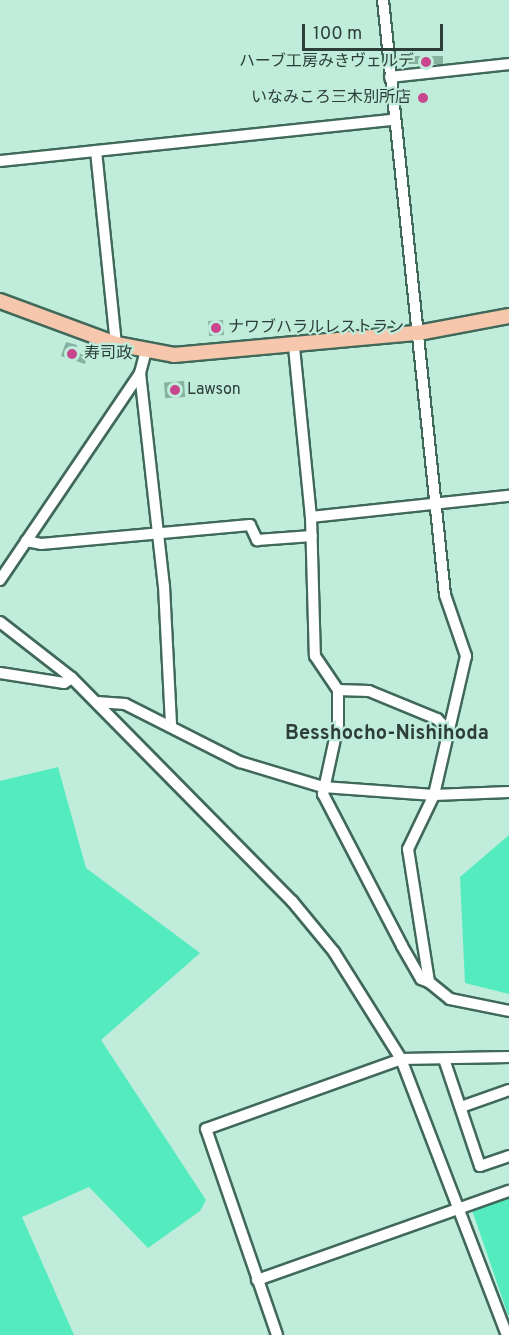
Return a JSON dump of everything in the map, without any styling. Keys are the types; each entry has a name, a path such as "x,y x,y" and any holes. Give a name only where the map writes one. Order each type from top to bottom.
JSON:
{"main road":[{"path":"0,301 116,344 146,351 203,355 418,333 509,316"}],"street":[{"path":"383,0 393,120 446,595 466,656 434,795 408,849 429,982"},
{"path":"390,77 509,64"},
{"path":"0,161 393,120"},
{"path":"96,151 116,344"},
{"path":"294,347 311,517 315,656 338,690 338,725 323,787 402,946 422,979 450,999 509,1011"},
{"path":"0,580 140,373 146,351"},
{"path":"140,373 158,533 171,726"},
{"path":"311,517 509,496"},
{"path":"26,541 41,544 250,525 257,540 312,536"},
{"path":"0,622 72,678 97,702 292,901 334,952 401,1059 458,1209 505,1322 507,1335"},
{"path":"0,673 64,683 72,678"},
{"path":"338,690 369,692 437,719 450,732"},
{"path":"97,702 125,704 240,762 323,787 434,795 509,792"},
{"path":"277,1335 206,1129 401,1059 509,1057"},
{"path":"444,1059 480,1166 509,1156"},
{"path":"460,1107 509,1090"},
{"path":"257,1280 509,1191"}],"green space":[{"path":"58,767 86,868 200,953 101,1040 206,1200 200,1211 148,1248 89,1187 22,1217 74,1335 0,1335 0,781"},
{"path":"509,835 509,994 465,983 460,877"},
{"path":"509,1197 509,1315 508,1315 472,1210"}],"building":[{"name":"ハーブ工房みきヴェルデ","path":"408,56 443,56 443,64 408,64"},
{"name":"ナワブハラルレストラン","path":"223,320 224,335 209,336 208,321"},
{"name":"寿司政","path":"66,342 77,345 75,352 87,356 85,364 61,356"},
{"name":"Lawson","path":"184,381 185,397 165,398 164,382"}],"place":[{"name":"ハーブ工房みきヴェルデ","path":"426,62"},
{"name":"いなみころ三木別所店","path":"423,98"},
{"name":"ナワブハラルレストラン","path":"216,328"},
{"name":"寿司政","path":"72,354"},
{"name":"Lawson","path":"175,390"}],"district":[{"name":"Besshocho-Nishihoda","path":"387,734"}]}
